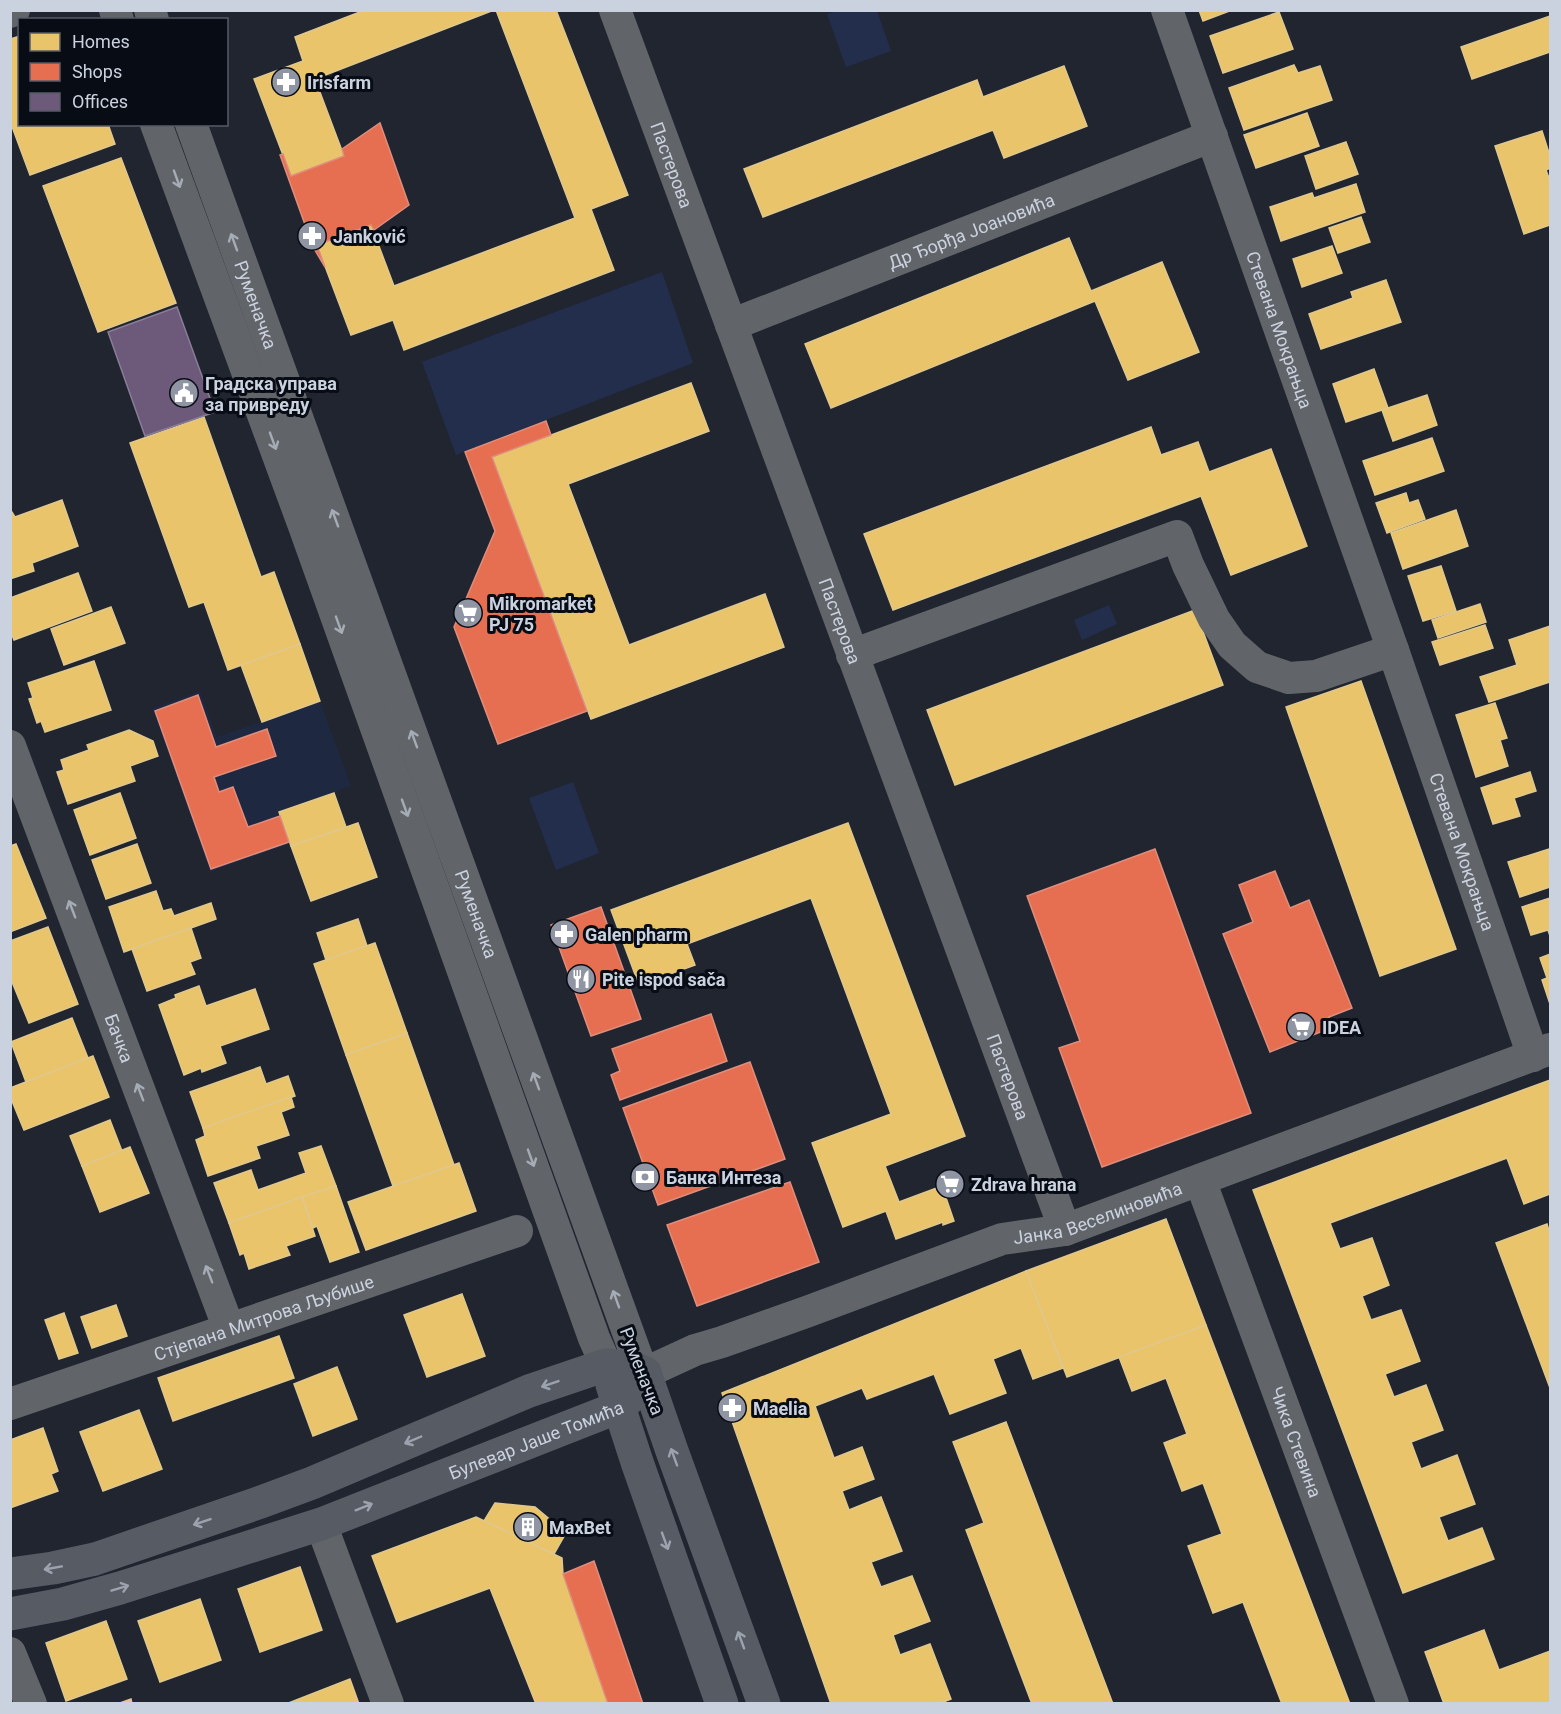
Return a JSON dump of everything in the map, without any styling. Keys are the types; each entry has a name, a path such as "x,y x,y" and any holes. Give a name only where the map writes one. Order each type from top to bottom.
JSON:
{"main road":[{"path":"10,1574 94,1559 246,1507 312,1483 529,1391 606,1365 628,1367 645,1373"},
{"name":"Руменачка","path":"606,1365 637,1462 722,1704"},
{"name":"Руменачка","path":"645,1373 764,1704"},
{"name":"Булевар Јаше Томића","path":"10,1614 63,1604 120,1588 321,1524 619,1407 631,1397 645,1373"}],"street":[{"name":"Пастерова","path":"615,10 1065,1230"},
{"name":"Стевана Мокрањца","path":"1167,10 1393,650 1542,1053"},
{"name":"Руменачка","path":"157,126 308,537 594,1338 606,1365"},
{"name":"Руменачка","path":"192,126 315,462 555,1136 638,1360 645,1373"},
{"name":"Др Ђорђа Јоановића","path":"731,325 1212,136"},
{"path":"852,655 1177,536 1214,619 1232,645 1257,667 1289,678 1316,676 1393,650"},
{"name":"Бачка","path":"10,746 229,1329"},
{"name":"Јанка Веселиновића","path":"645,1373 695,1350 798,1315 1002,1239 1065,1230 1542,1053"},
{"name":"Чика Стевина","path":"1200,1180 1393,1704"},
{"name":"Стјепана Митрова Љубише","path":"10,1404 517,1231"},
{"path":"321,1524 388,1704"},
{"path":"10,1653 32,1704"}],"shaded area":[{"path":"838,11 877,11 891,51 846,67 827,14"},
{"path":"662,272 693,363 456,455 422,362"},
{"path":"1109,605 1117,624 1082,640 1074,620"},
{"path":"200,691 217,737 320,701 351,786 279,811 290,844 210,872 152,708"},
{"path":"573,782 599,853 556,870 529,798"}],"building: Homes":[{"path":"365,10 494,10 315,79 344,156 291,176 254,79 303,61 295,37"},
{"path":"496,10 556,10 628,195 591,209 614,270 404,350 393,320 351,335 317,245 371,225 394,286 575,218"},
{"path":"1199,10 1232,10 1203,21"},
{"path":"1279,12 1293,49 1223,73 1210,36"},
{"path":"1550,16 1550,52 1472,79 1461,47"},
{"path":"18,37 18,126 109,126 115,144 30,175 10,121 10,39"},
{"path":"1294,65 1298,73 1320,66 1332,100 1244,130 1229,88"},
{"path":"1064,66 1087,126 1004,158 993,130 763,217 744,169 977,80 983,97"},
{"path":"1307,113 1319,146 1256,168 1244,135"},
{"path":"1542,131 1550,156 1550,168 1546,170 1550,181 1550,225 1524,234 1495,146"},
{"path":"1346,142 1358,174 1316,189 1305,156"},
{"path":"121,158 176,303 98,332 43,186"},
{"path":"1356,184 1365,212 1281,241 1270,207 1312,193 1314,198"},
{"path":"1361,217 1370,242 1338,253 1329,228"},
{"path":"1069,238 1091,291 1162,262 1199,352 1128,380 1095,301 831,408 805,344"},
{"path":"1332,246 1342,273 1302,287 1293,259"},
{"path":"1386,280 1401,322 1321,349 1309,314 1353,298 1351,292"},
{"path":"1374,369 1388,408 1346,422 1333,384"},
{"path":"691,383 709,431 568,484 629,645 765,594 784,647 591,719 492,457"},
{"path":"1427,395 1437,425 1393,441 1382,410"},
{"path":"204,417 261,577 274,572 300,644 228,670 204,602 189,607 130,443"},
{"path":"1151,427 1161,455 1198,442 1209,472 1271,449 1307,546 1231,575 1201,496 893,610 864,534"},
{"path":"1432,438 1444,471 1375,495 1363,461"},
{"path":"1406,493 1409,503 1418,500 1425,519 1387,533 1376,503"},
{"path":"62,500 78,546 32,563 34,571 10,579 10,509 15,517"},
{"path":"1456,510 1468,546 1403,569 1391,533"},
{"path":"1441,566 1456,611 1423,621 1408,576"},
{"path":"78,573 92,611 14,640 10,630 10,598"},
{"path":"1480,604 1486,622 1438,638 1432,620"},
{"path":"111,607 125,643 64,665 51,629"},
{"path":"1195,610 1223,685 955,785 927,710"},
{"path":"1485,625 1493,648 1440,665 1432,642"},
{"path":"1550,626 1550,682 1489,702 1480,677 1517,665 1509,640"},
{"path":"300,644 320,701 262,722 241,665"},
{"path":"94,661 111,710 45,732 41,721 37,723 29,699 33,698 28,683"},
{"path":"1361,681 1456,949 1380,976 1286,707"},
{"path":"1495,703 1507,738 1500,740 1508,766 1476,777 1456,715"},
{"path":"129,730 153,741 158,756 130,766 135,781 68,804 57,772 64,770 61,760 89,750 87,745"},
{"path":"1530,772 1536,791 1514,798 1520,816 1493,824 1481,788"},
{"path":"120,793 136,838 90,855 74,810"},
{"path":"334,793 346,827 291,846 279,812"},
{"path":"358,823 377,877 311,901 291,846"},
{"path":"848,823 965,1136 885,1166 899,1202 942,1186 954,1221 943,1225 943,1222 896,1239 886,1211 843,1227 812,1143 891,1114 811,898 687,944 695,965 639,985 611,910"},
{"path":"16,844 46,918 10,932 10,846"},
{"path":"137,844 151,883 106,899 92,860"},
{"path":"1549,849 1550,887 1520,897 1508,862"},
{"path":"156,891 163,911 171,909 174,916 211,903 216,919 124,952 109,907"},
{"path":"1550,898 1550,936 1548,930 1531,935 1522,907"},
{"path":"358,919 367,946 326,960 317,933"},
{"path":"48,927 78,1004 29,1023 10,977 10,941"},
{"path":"191,928 201,958 190,962 195,974 147,991 132,949"},
{"path":"375,943 407,1033 346,1055 314,964"},
{"path":"1550,954 1550,1004 1542,980 1547,978 1540,958"},
{"path":"199,986 206,1006 255,989 269,1029 220,1046 226,1063 202,1072 201,1068 184,1075 159,1005 176,998 175,995"},
{"path":"72,1018 88,1058 26,1082 11,1042"},
{"path":"407,1033 454,1165 393,1186 346,1055"},
{"path":"93,1056 109,1097 24,1130 10,1096 10,1088"},
{"path":"260,1067 266,1084 288,1076 295,1096 203,1128 190,1092"},
{"path":"1550,1080 1550,1194 1524,1204 1507,1158 1330,1223 1340,1249 1372,1238 1389,1285 1362,1296 1371,1320 1401,1310 1420,1361 1385,1374 1394,1397 1426,1385 1443,1430 1411,1442 1421,1469 1457,1455 1475,1504 1439,1517 1448,1541 1482,1528 1494,1559 1403,1593 1253,1190"},
{"path":"291,1097 294,1107 281,1112 289,1135 256,1146 260,1158 208,1176 196,1140 205,1136 203,1128"},
{"path":"110,1120 122,1151 82,1166 70,1136"},
{"path":"321,1146 336,1186 229,1223 214,1183 251,1170 258,1190 306,1173 299,1153"},
{"path":"130,1147 149,1193 100,1212 82,1166"},
{"path":"459,1163 476,1211 366,1250 348,1202"},
{"path":"336,1186 359,1252 330,1262 317,1226 313,1228 302,1197"},
{"path":"302,1197 315,1236 286,1246 290,1255 249,1269 244,1253 240,1255 229,1223"},
{"path":"1166,1219 1206,1325 1067,1377 1026,1271"},
{"path":"1547,1224 1550,1234 1550,1388 1496,1243"},
{"path":"1026,1271 1063,1368 1033,1379 1021,1348 993,1359 1006,1393 950,1414 934,1374 867,1399 862,1388 815,1406 834,1458 862,1447 874,1479 842,1491 849,1510 881,1497 902,1551 871,1562 881,1587 912,1576 930,1621 893,1635 900,1655 930,1644 951,1699 938,1704 831,1704 722,1393"},
{"path":"462,1294 485,1356 427,1377 404,1315"},
{"path":"116,1305 127,1336 92,1348 81,1317"},
{"path":"64,1313 78,1353 59,1359 45,1320"},
{"path":"1206,1325 1350,1704 1282,1704 1243,1602 1213,1613 1188,1546 1222,1534 1203,1483 1182,1491 1164,1443 1187,1434 1166,1378 1132,1391 1119,1357"},
{"path":"279,1336 294,1378 173,1421 158,1378"},
{"path":"337,1367 357,1419 313,1436 294,1384"},
{"path":"139,1410 162,1469 103,1491 80,1432"},
{"path":"1006,1422 1113,1704 1032,1704 966,1530 984,1523 953,1442"},
{"path":"43,1428 58,1471 51,1474 58,1491 10,1508 10,1440"},
{"name":"MaxBet","path":"495,1503 535,1507 566,1533 554,1554 484,1521"},
{"path":"476,1517 562,1558 563,1574 608,1704 536,1704 490,1588 397,1622 372,1556"},
{"path":"300,1567 322,1630 260,1652 238,1589"},
{"path":"200,1599 221,1660 160,1682 138,1621"},
{"path":"106,1621 127,1679 66,1701 46,1643"},
{"path":"1484,1630 1499,1670 1550,1651 1550,1704 1444,1704 1425,1652"},
{"path":"350,1679 359,1704 286,1704"},
{"path":"131,1699 132,1704 117,1704"}],"building: Shops":[{"path":"380,123 409,205 374,230 371,225 317,245 325,267 313,247 280,155 283,154 291,176 344,156 342,149"},
{"path":"546,421 551,435 492,457 587,711 498,744 454,627 495,531 465,452"},
{"path":"198,695 216,747 267,729 276,756 214,777 219,792 233,787 248,827 280,816 289,842 211,869 155,711"},
{"path":"1155,849 1251,1113 1102,1167 1059,1048 1080,1041 1027,896"},
{"path":"1275,871 1290,908 1309,900 1352,1008 1329,1017 1333,1027 1270,1052 1223,934 1253,922 1239,885"},
{"path":"601,907 641,1019 591,1036 551,925"},
{"path":"711,1014 727,1061 620,1100 611,1075 620,1071 612,1049"},
{"path":"750,1062 785,1159 658,1205 623,1108"},
{"path":"790,1182 819,1262 697,1306 667,1225"},
{"path":"594,1561 643,1704 608,1704 563,1574"}],"building: Offices":[{"path":"177,307 215,412 145,436 108,332"}],"place":[{"name":"Irisfarm","path":"286,82"},
{"name":"Janković","path":"312,236"},
{"name":"Градска управа за привреду","path":"184,393"},
{"name":"Mikromarket PJ 75","path":"468,613"},
{"name":"Galen pharm","path":"564,934"},
{"name":"Pite ispod sača","path":"581,979"},
{"name":"IDEA","path":"1301,1027"},
{"name":"Банка Интеза","path":"645,1177"},
{"name":"Zdrava hrana","path":"950,1184"},
{"name":"Maelia","path":"732,1408"},
{"name":"MaxBet","path":"528,1527"}]}
